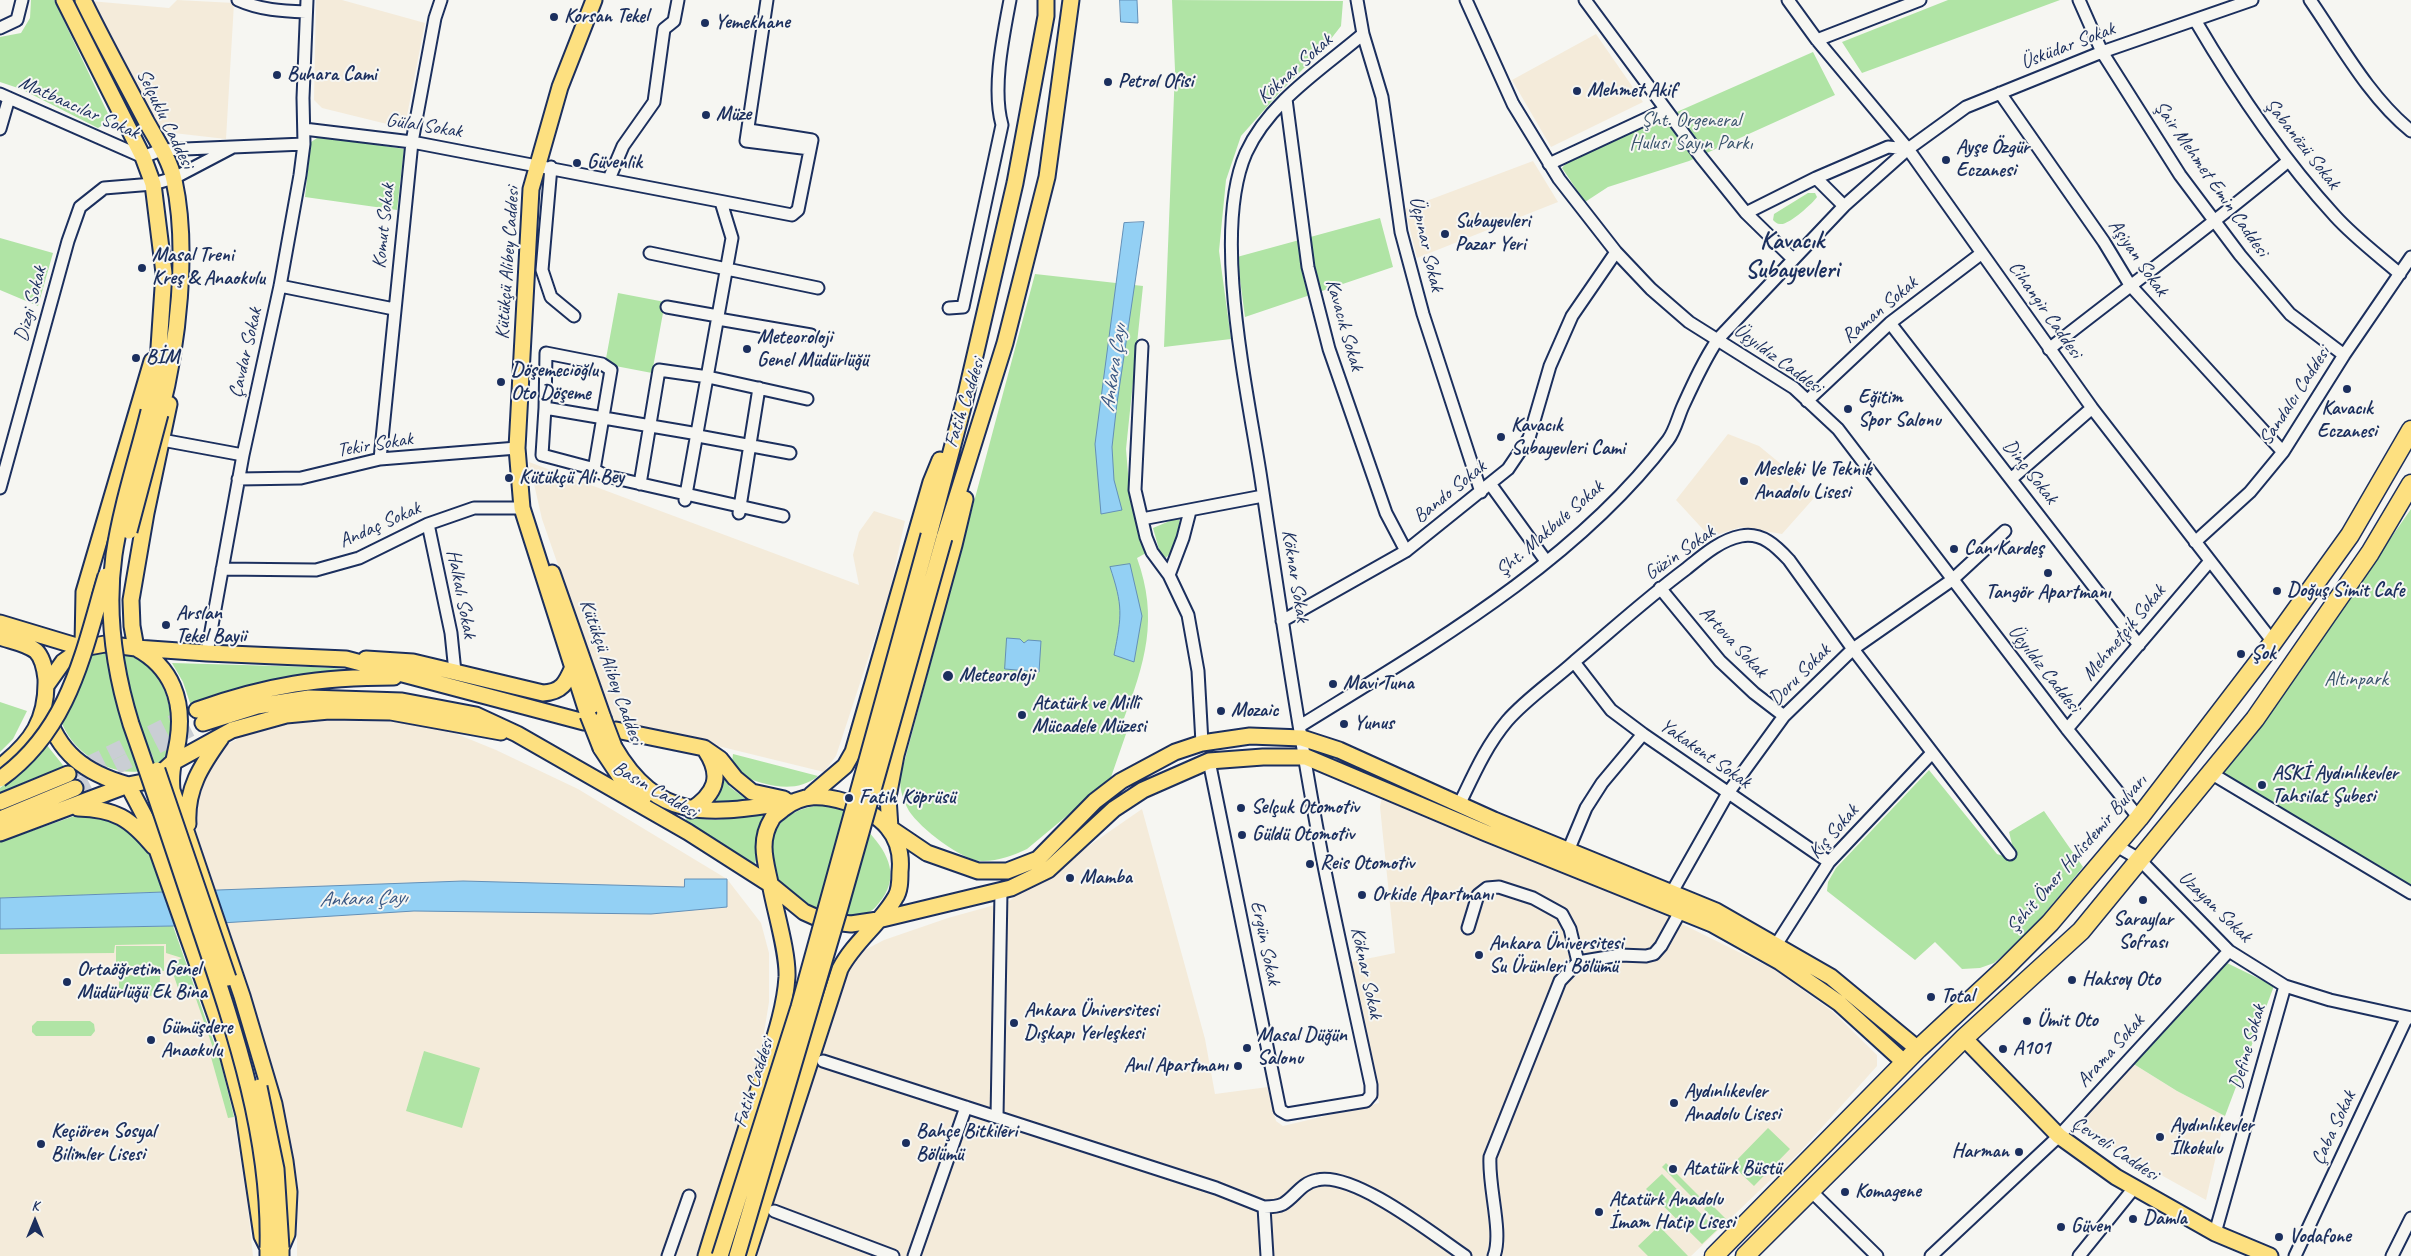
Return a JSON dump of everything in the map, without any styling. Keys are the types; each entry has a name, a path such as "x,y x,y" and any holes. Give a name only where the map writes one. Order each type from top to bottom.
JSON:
{"highway":[{"name":"Şehit Ömer Halisdemir Bulvarı","path":"1714,1256 1918,1049 2003,970 2050,922 2139,818 2273,642 2350,535 2411,430"},
{"path":"1745,1256 1964,1038 2081,930 2260,711 2370,553 2411,484"}],"main road":[{"name":"Selçuklu Caddesi","path":"64,0 143,157 153,184 164,273 155,412"},
{"name":"Selçuklu Caddesi","path":"83,0 174,178 180,228 179,296 167,382"},
{"name":"Kütükçü Alibey Caddesi","path":"594,0 560,87 545,166 531,189 517,448 522,508 573,666 592,718 621,778 688,832"},
{"name":"Fatih Caddesi","path":"737,1256 840,907 936,537 964,403 1015,182 1046,16 1046,0"},
{"name":"Fatih Caddesi","path":"720,1256 799,1007 936,537 978,426 1005,343 1047,177 1071,0"},
{"path":"83,648 85,590 145,379 160,341"},
{"path":"0,779 34,749 61,712 75,679 114,556 155,412 167,382"},
{"path":"136,648 131,613 132,596 146,513 170,407 167,382"},
{"path":"706,1256 776,1032 787,976 771,886 764,863 764,843 772,819 793,801 811,795 845,766 853,752 931,482 964,403"},
{"path":"155,412 124,552 120,618 124,658 141,722 190,862 250,1053 265,1108 276,1169 274,1252"},
{"path":"747,1256 840,969 855,944 878,920 897,896 902,862 899,843 890,828 888,797 896,755 954,545 978,426"},
{"name":"Kütükçü Alibey Caddesi","path":"522,508 557,584 592,718"},
{"path":"114,556 111,624 112,644 120,684 243,1060 251,1092 263,1162 274,1252"},
{"path":"85,590 88,600 105,607 117,608 132,596"},
{"path":"0,623 83,648 116,644 136,648 207,653 346,659 388,658 413,662 543,693 559,690 564,685 573,666"},
{"path":"0,637 27,646 37,652 45,669 46,686 45,709 39,724 27,742 0,767"},
{"path":"46,686 64,662 83,648"},
{"path":"136,648 157,661 172,680 176,692 179,728 172,763 172,790 231,963 263,1065 281,1134 287,1177 289,1218 287,1234 274,1252"},
{"path":"346,659 413,677 592,718"},
{"path":"413,677 359,677 281,685 239,696 200,717 280,701 309,698 402,700 476,715 517,734"},
{"path":"45,709 58,741 78,763 105,779 128,785 147,821 224,1039 240,1099 262,1236 274,1252"},
{"path":"0,833 71,808 128,785 148,781 159,775 172,763 223,734 270,718 350,710 407,713 517,734"},
{"name":"Basın Caddesi","path":"616,730 704,748 720,759 735,778 752,792 793,801"},
{"path":"811,795 836,799 859,806 927,854 978,871 1007,871 1038,859 1095,801 1121,781 1175,752 1202,743 1250,736 1301,732 1494,820 1716,911 1831,977 1918,1049"},
{"path":"190,842 188,805 191,787 223,734"},
{"name":"Basın Caddesi","path":"517,734 688,832 771,886"},
{"name":"Kütükçü Alibey Caddesi","path":"608,748 645,785 673,804 691,810 725,811 793,801"},
{"path":"691,810 703,802 712,790 716,776 713,762 704,748"},
{"path":"771,886 804,912 824,921 851,924 878,920 1001,892 1048,870 1114,810 1143,790 1209,761 1263,757 1306,757 1486,833 1712,924 1780,962 1839,1003 1905,1063"},
{"path":"0,802 72,781 0,819"},
{"path":"71,808 101,809 120,816 135,826 159,854"},
{"name":"Çevreli Caddesi","path":"1964,1038 2059,1136 2134,1188 2215,1233 2270,1256"}],"street":[{"path":"0,28 17,20 22,0"},
{"path":"238,0 249,5 272,10 307,6"},
{"name":"Komut Sokak","path":"380,459 412,142 435,18 441,0"},
{"path":"609,179 623,146 654,102 664,29 674,21 678,0"},
{"name":"Gülal Sokak","path":"304,129 412,142 545,166 792,215 798,210 811,145 748,135 768,0"},
{"path":"949,308 963,307 1002,125 998,109 1003,44 1010,0"},
{"name":"Üçpınar Sokak","path":"1357,0 1363,34 1382,97 1401,232 1423,314 1481,492"},
{"name":"Üçyıldız Caddesi","path":"1466,0 1513,104 1549,164 1616,252 1651,289 1689,322 1794,388 1838,429 2067,729 2139,818"},
{"path":"1585,0 1664,110 1746,213 1792,258"},
{"name":"Cihangir Caddesi","path":"1788,0 1817,40 1908,148 2092,408 2273,642"},
{"path":"1817,40 1920,0"},
{"name":"Şair Mehmet Emin Caddesi","path":"2079,0 2102,52 2180,175 2240,255 2290,314 2344,355"},
{"name":"Üsküdar Sokak","path":"1908,148 1966,107 2102,52 2252,0"},
{"path":"2310,0 2365,81 2396,119 2411,131"},
{"name":"Çavdar Sokak","path":"207,653 238,480 280,286 304,144 303,98 307,6"},
{"name":"Şabanözü Sokak","path":"2195,20 2230,80 2287,162 2336,217 2400,274"},
{"name":"Köknar Sokak","path":"1301,1112 1366,1101 1371,1095 1371,1085 1323,860 1282,621 1235,307 1232,235 1235,193 1246,153 1268,117 1286,99 1363,34"},
{"name":"Aşiyan Sokak","path":"2000,93 2104,242 2130,285 2283,452"},
{"path":"0,129 5,96"},
{"name":"Matbaacılar Sokak","path":"5,96 143,157"},
{"name":"Kavacık Sokak","path":"1286,99 1308,267 1329,349 1386,512 1406,551"},
{"path":"1549,164 1664,110"},
{"path":"143,157 161,150 304,144"},
{"name":"Dizgi Sokak","path":"0,488 68,242 80,208 104,188 153,184 174,178 233,147"},
{"path":"1746,213 1816,178 1888,148 1908,148"},
{"name":"Şht. Makbule Sokak","path":"1301,732 1505,594 1590,523 1636,478 1670,438 1704,362 1718,339 1792,258 1844,206 1908,148"},
{"path":"2049,349 2130,285 2216,222 2287,162"},
{"path":"545,166 542,270 551,297 574,316"},
{"path":"1816,178 1844,206"},
{"path":"685,498 698,435 732,238 721,202"},
{"name":"Bando Sokak","path":"1282,621 1406,551 1491,485 1508,469 1529,438 1550,366 1572,316 1616,252"},
{"path":"650,253 726,271 818,288"},
{"name":"Raman Sokak","path":"1807,401 1890,323 1982,253"},
{"name":"Sandalcı Caddesi","path":"2195,542 2250,492 2283,452 2344,355 2411,257"},
{"path":"280,286 394,309"},
{"path":"667,308 811,334"},
{"name":"Dinç Sokak","path":"1890,323 2139,645"},
{"path":"1142,346 1135,490 1152,552 1169,575 1188,615 1198,671 1202,743"},
{"path":"594,470 611,370 602,364 546,353 542,455 594,470 606,476 685,498 740,510 783,516"},
{"path":"640,484 659,370 708,377 807,399"},
{"path":"740,510 759,388"},
{"path":"545,408 650,425 790,454"},
{"path":"2011,479 2092,408"},
{"path":"162,440 243,455"},
{"name":"Tekir Sokak","path":"238,480 301,478 380,459 517,448"},
{"path":"1491,485 1546,561"},
{"path":"1142,519 1264,496"},
{"name":"Andaç Sokak","path":"222,569 316,570 359,558 428,524 474,508 522,508"},
{"path":"1169,575 1183,538 1190,511"},
{"name":"Halkalı Sokak","path":"428,524 451,633 455,672"},
{"name":"Doru Sokak","path":"1672,892 1728,793 1784,716 1853,648 1952,580 2005,531"},
{"name":"Güzin Sokak","path":"1460,803 1482,756 1508,720 1660,588 1725,541 1742,536 1760,537 1777,547 1789,560 1853,648 2010,854"},
{"name":"Mehmetçik Sokak","path":"2067,729 2210,561"},
{"name":"Artova Sokak","path":"1660,588 1720,661 1754,693 1784,716"},
{"name":"Yakakent Sokak","path":"1574,662 1611,710 1829,862"},
{"path":"1568,851 1586,808 1602,783 1643,734"},
{"name":"Kış Sokak","path":"1776,945 1829,862 1932,753"},
{"name":"Ergün Sokak","path":"1209,761 1280,1110 1286,1114 1301,1112"},
{"path":"2209,772 2411,893"},
{"name":"Uzayan Sokak","path":"2116,845 2139,859 2229,951 2285,986 2330,1000 2409,1018"},
{"path":"1468,928 1478,895 1487,888 1499,888 1533,898 1562,914 1570,929 1578,962"},
{"path":"997,1117 1001,892"},
{"path":"1494,1256 1498,1244 1489,1176 1490,1157 1560,981 1578,962 1620,954 1646,956 1654,954 1661,946 1681,910"},
{"name":"Arama Sokak","path":"1931,1256 2059,1136 2229,951"},
{"name":"Define Sokak","path":"2215,1233 2285,986"},
{"name":"Çaba Sokak","path":"2296,1256 2409,1018"},
{"path":"823,1061 1216,1188 1264,1207 1283,1204 1295,1192 1313,1181 1331,1179 1345,1182 1388,1204 1465,1256"},
{"path":"914,1256 966,1107"},
{"path":"2079,1256 2134,1188"},
{"path":"1810,1190 1878,1256"},
{"path":"668,1256 689,1196"},
{"path":"1264,1207 1267,1256"},
{"path":"774,1211 893,1256"},
{"path":"2392,1256 2411,1218"}],"shaded area":[{"path":"177,0 234,3 226,139 156,131 90,1 169,8"},
{"path":"316,0 342,0 425,23 406,121 395,126 322,108 314,100"},
{"name":"Mehmet Akif","path":"1596,34 1643,102 1551,147 1512,80"},
{"name":"Subayevleri Pazar Yeri","path":"1533,161 1558,202 1417,258 1405,209"},
{"name":"Mesleki Ve Teknik Anadolu Lisesi","path":"1728,434 1759,446 1781,464 1814,498 1782,534 1741,527 1710,537 1676,500"},
{"path":"529,462 859,585 853,555 859,532 874,511 905,521 889,595 836,756 824,772 612,720 542,519"},
{"path":"358,719 389,721 447,730 496,750 578,789 727,879 761,923 769,953 769,1002 763,1039 753,1084 697,1256 297,1256 297,1218 288,1130 268,1056 214,890 195,840 192,818 201,782 219,753 228,744 245,735 272,725 310,720"},
{"name":"Ankara Üniversitesi Dışkapı Yerleşkesi","path":"1382,797 1666,916 1775,970 1833,1012 1877,1055 1877,1066 1800,1152 1691,1256 753,1256 846,973 859,953 884,940 948,918 1009,901 1142,809 1205,1039 1215,1094 1268,1087 1276,1121 1283,1126 1379,1103 1351,962 1395,953 1380,807"},
{"path":"173,926 226,1077 248,1207 253,1256 0,1256 0,929"},
{"name":"Aydınlıkevler İlkokulu","path":"2132,1063 2177,1091 2225,1116 2206,1200 2118,1151 2080,1122"}],"green space":[{"path":"31,0 54,0 111,120 98,128 21,89 0,82 0,37 21,33 30,18"},
{"path":"1172,0 1343,1 1341,26 1323,49 1280,92 1241,136 1226,180 1219,251 1231,339 1164,347 1175,70"},
{"path":"1948,0 2060,0 1862,73 1842,42"},
{"name":"Şht. Orgeneral Hulusi Sayın Parkı","path":"1813,52 1835,95 1689,161 1608,187 1585,202 1562,168 1570,159"},
{"path":"320,136 404,149 397,210 305,197 311,142"},
{"path":"1808,193 1815,193 1817,197 1800,214 1784,224 1778,224 1773,220 1774,214"},
{"path":"1380,218 1393,267 1245,317 1237,257"},
{"path":"0,238 53,253 38,306 0,290"},
{"path":"1035,274 1143,286 1126,449 1130,498 1146,553 1137,558 1144,580 1148,621 1143,660 1138,680 1123,721 1127,731 1110,780 1027,849 1001,859 983,861 975,860 954,850 922,826 909,811 905,803 901,791 900,778"},
{"path":"618,293 665,302 652,373 605,364"},
{"name":"Altınpark","path":"2411,509 2411,893 2209,772 2323,635"},
{"path":"1179,519 1180,530 1175,548 1162,560 1153,528"},
{"path":"103,651 120,652 141,659 154,672 167,699 171,714 172,730 170,744 165,756 156,765 143,771 129,772 100,764 75,745 61,720 59,696 67,676 73,667 82,660"},
{"path":"172,663 362,670 253,686 191,706 183,682"},
{"path":"0,702 27,711 13,739 0,752"},
{"path":"46,744 66,769 0,796 0,788 32,763"},
{"path":"733,754 818,776 809,782 789,787 769,785 739,775 732,762"},
{"path":"1929,770 1997,854 2006,857 2014,852 2009,832 2044,811 2083,867 2027,935 1994,963 1980,968 1962,969 1935,942 1915,960 1827,891 1828,882 1836,868"},
{"path":"721,775 730,787 751,803 708,807"},
{"path":"825,804 841,808 854,817 879,845 888,862 890,880 888,889 875,908 859,916 834,914 807,904 785,889 778,881 772,866 772,843 780,825 794,813"},
{"path":"768,812 760,825 755,866 685,821 687,818 717,820"},
{"path":"80,814 111,819 131,830 146,849 164,892 0,898 0,842"},
{"path":"173,926 220,1060 234,1117 228,1118 209,1050 213,1048 195,996 182,1000 170,964 182,958 166,953 166,944 115,945 114,953 0,954 0,929"},
{"path":"116,946 164,946 164,971 116,971"},
{"path":"2227,963 2274,986 2225,1116 2177,1091 2132,1063"},
{"path":"119,975 160,976 159,996 119,995"},
{"path":"37,1021 90,1021 94,1024 95,1031 91,1036 36,1036 32,1032 32,1026"},
{"path":"424,1051 480,1068 462,1128 406,1111"},
{"path":"1768,1128 1790,1149 1754,1186 1732,1165"},
{"path":"1666,1163 1702,1199 1701,1206 1662,1167"},
{"path":"1662,1174 1717,1230 1702,1244 1646,1189"},
{"path":"1710,1203 1727,1220 1721,1226 1704,1209"},
{"path":"1659,1226 1688,1256 1648,1256 1638,1246"}],"water":[{"path":"1120,0 1137,0 1138,23 1121,22"},
{"name":"Ankara Çayı","path":"1144,222 1112,447 1114,480 1122,510 1101,514 1095,444 1124,223"},
{"path":"1130,564 1142,616 1134,662 1114,655 1119,630 1120,611 1110,567"},
{"path":"1007,638 1020,639 1024,643 1028,640 1041,641 1039,672 1005,669"},
{"name":"Ankara Çayı","path":"685,879 727,879 727,907 651,914 414,911 173,926 0,929 0,898 463,881 684,887"}],"tunnel":[{"path":"68,774 197,710"},
{"path":"75,788 203,723"}],"place":[{"name":"Korsan Tekel","path":"554,17"},
{"name":"Yemekhane","path":"705,23"},
{"name":"Buhara Cami","path":"277,75"},
{"name":"Petrol Ofisi","path":"1108,82"},
{"name":"Mehmet Akif","path":"1577,91"},
{"name":"Müze","path":"706,115"},
{"name":"Ayşe Özgür Eczanesi","path":"1946,160"},
{"name":"Güvenlik","path":"577,163"},
{"name":"Subayevleri Pazar Yeri","path":"1445,234"},
{"name":"Masal Treni Kreş & Anaokulu","path":"142,268"},
{"name":"Meteoroloji Genel Müdürlüğü","path":"747,349"},
{"name":"BİM","path":"136,358"},
{"name":"Döşemecioğlu Oto Döşeme","path":"501,382"},
{"name":"Kavacık Eczanesi","path":"2347,389"},
{"name":"Eğitim Spor Salonu","path":"1848,409"},
{"name":"Kavacık Subayevleri Cami","path":"1501,437"},
{"name":"Kütükçü Ali Bey","path":"509,478"},
{"name":"Mesleki Ve Teknik Anadolu Lisesi","path":"1744,481"},
{"name":"Can Kardeş","path":"1954,549"},
{"name":"Tangör Apartmanı","path":"2048,573"},
{"name":"Doğuş Simit Cafe","path":"2277,591"},
{"name":"Arslan Tekel Bayii","path":"166,625"},
{"name":"Şok","path":"2241,654"},
{"name":"Meteoroloji","path":"948,676"},
{"name":"Mavi Tuna","path":"1333,684"},
{"name":"Mozaic","path":"1221,711"},
{"name":"Atatürk ve Millî Mücadele Müzesi","path":"1022,715"},
{"name":"Yunus","path":"1344,724"},
{"name":"ASKİ Aydınlıkevler Tahsilat Şubesi","path":"2262,785"},
{"name":"Fatih Köprüsü","path":"849,798"},
{"name":"Selçuk Otomotiv","path":"1241,808"},
{"name":"Güldü Otomotiv","path":"1242,835"},
{"name":"Reis Otomotiv","path":"1310,864"},
{"name":"Mamba","path":"1070,878"},
{"name":"Orkide Apartmanı","path":"1362,895"},
{"name":"Saraylar Sofrası","path":"2143,900"},
{"name":"Ankara Üniversitesi Su Ürünleri Bölümü","path":"1479,955"},
{"name":"Haksoy Oto","path":"2072,980"},
{"name":"Ortaöğretim Genel Müdürlüğü Ek Bina","path":"67,982"},
{"name":"Total","path":"1931,997"},
{"name":"Ümit Oto","path":"2027,1021"},
{"name":"Ankara Üniversitesi Dışkapı Yerleşkesi","path":"1014,1023"},
{"name":"Gümüşdere Anaokulu","path":"151,1040"},
{"name":"Masal Düğün Salonu","path":"1247,1048"},
{"name":"A101","path":"2003,1049"},
{"name":"Anıl Apartmanı","path":"1238,1066"},
{"name":"Aydınlıkevler Anadolu Lisesi","path":"1674,1103"},
{"name":"Aydınlıkevler İlkokulu","path":"2160,1137"},
{"name":"Bahçe Bitkileri Bölümü","path":"906,1143"},
{"name":"Keçiören Sosyal Bilimler Lisesi","path":"41,1144"},
{"name":"Harman","path":"2019,1152"},
{"name":"Atatürk Büstü","path":"1673,1169"},
{"name":"Komagene","path":"1845,1192"},
{"name":"Atatürk Anadolu İmam Hatip Lisesi","path":"1599,1212"},
{"name":"Damla","path":"2133,1219"},
{"name":"Güven","path":"2061,1227"},
{"name":"Vodafone","path":"2279,1237"}],"district":[{"name":"Kavacık Subayevleri","path":"1792,256"}]}
